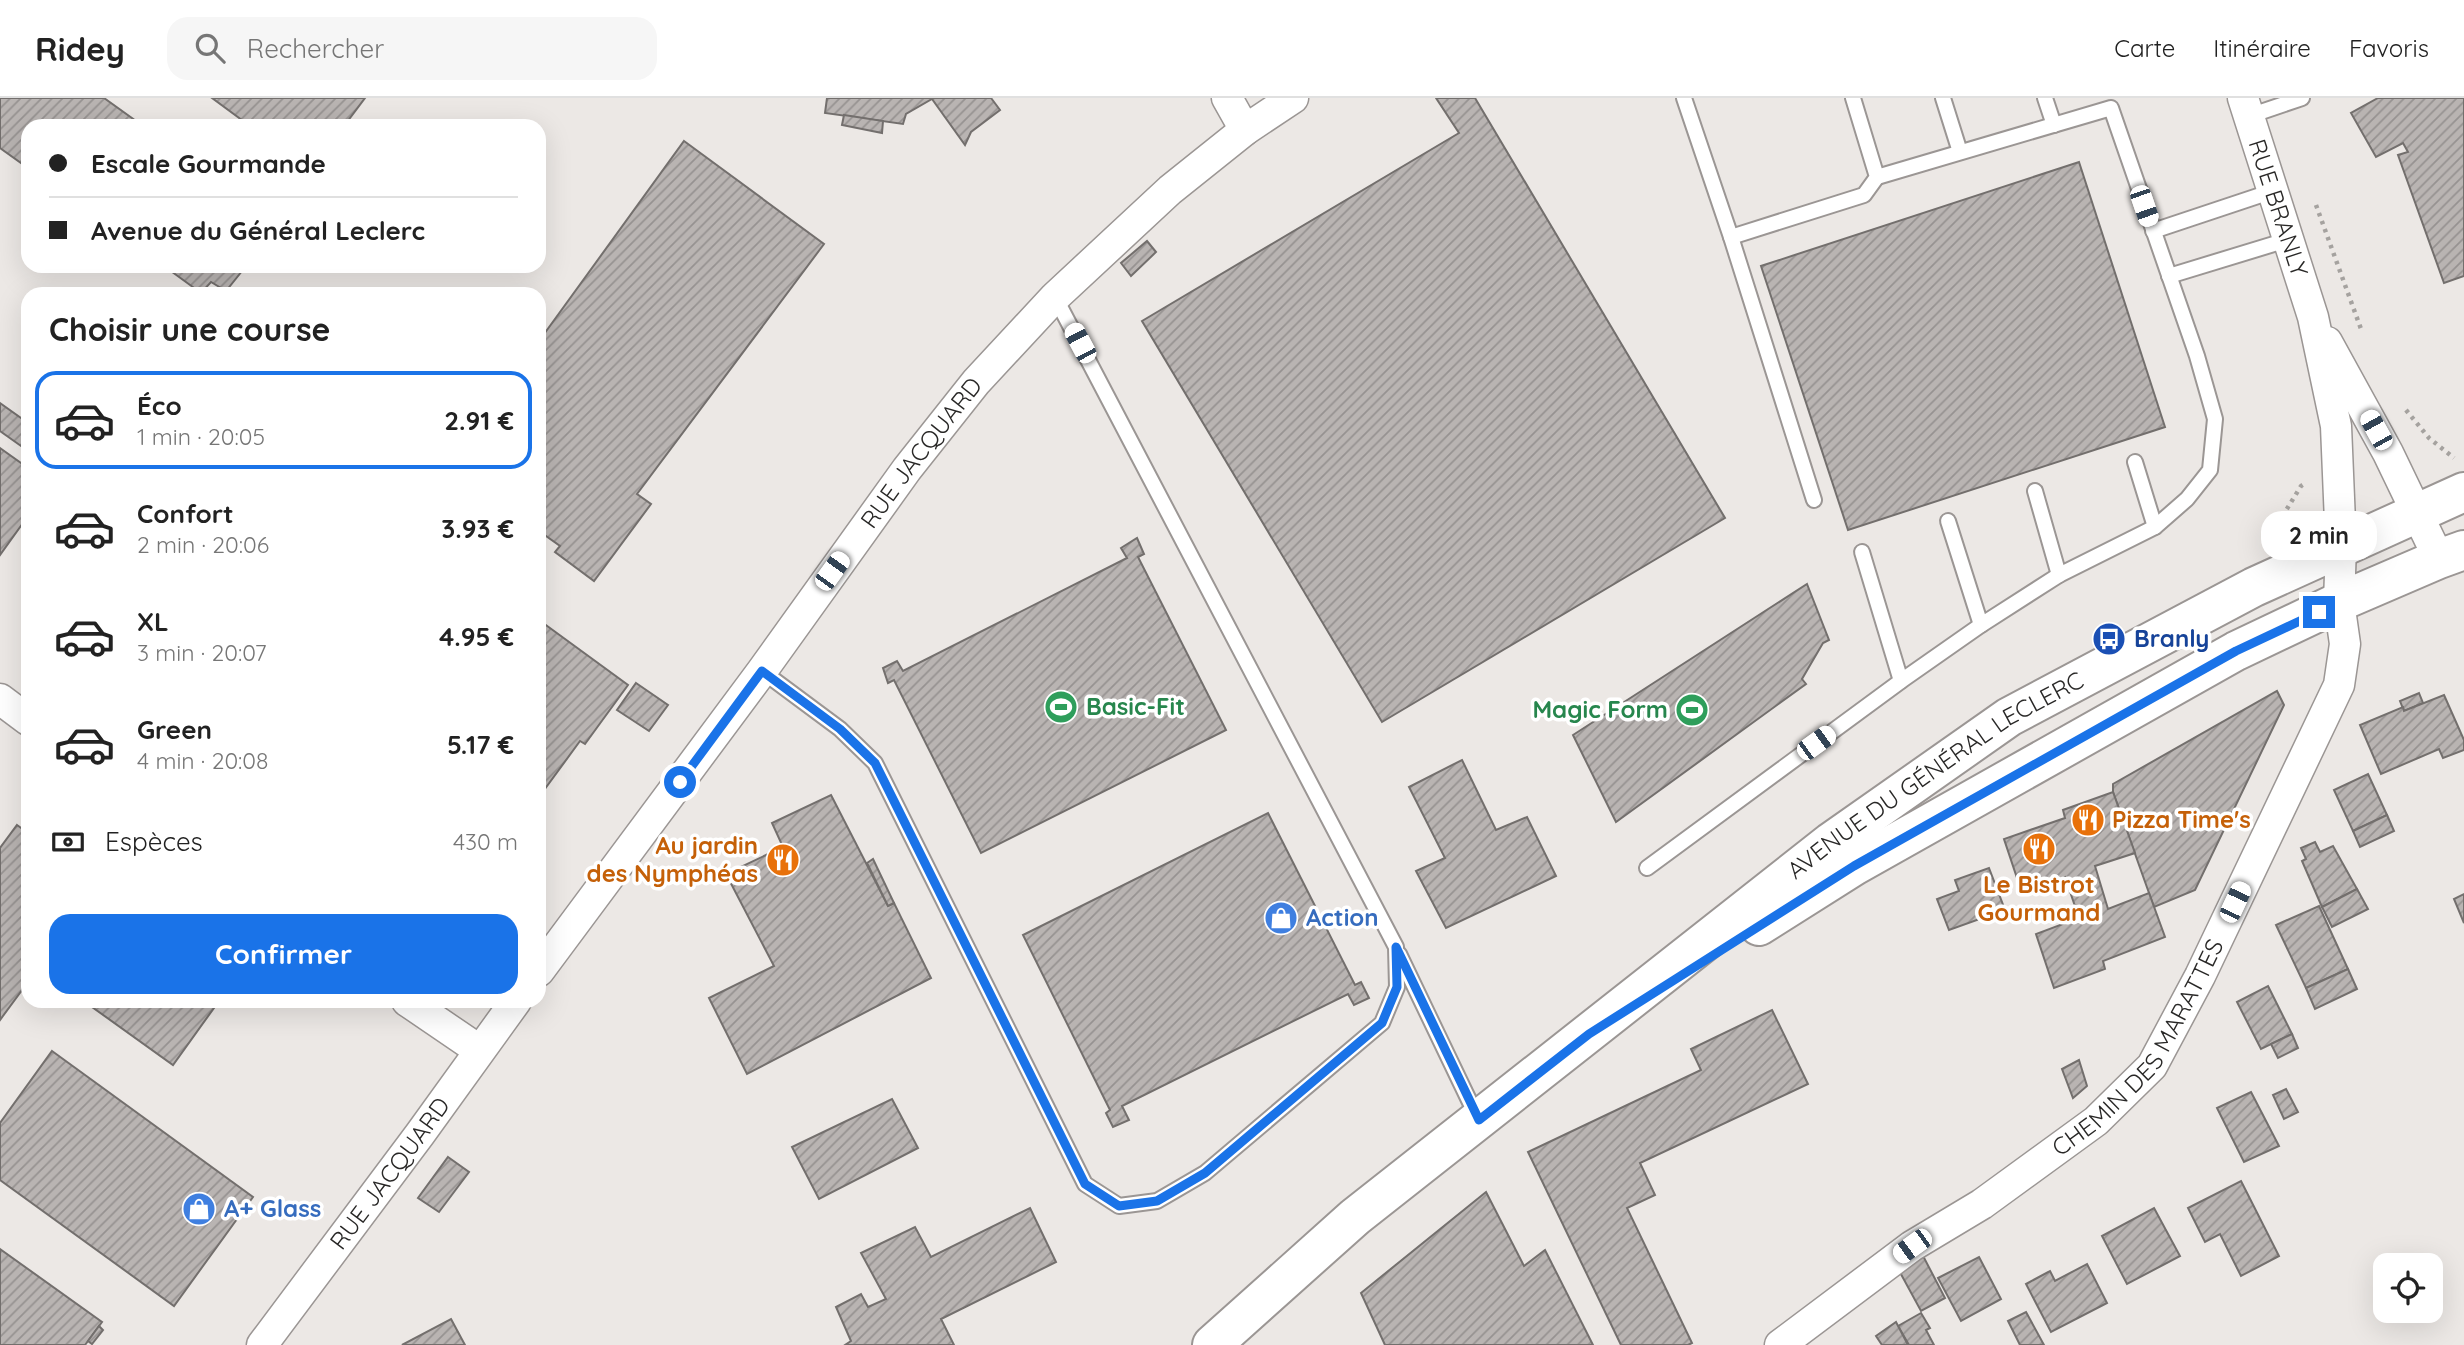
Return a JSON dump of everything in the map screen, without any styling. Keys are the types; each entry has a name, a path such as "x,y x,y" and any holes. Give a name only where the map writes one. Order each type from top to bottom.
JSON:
{"main road":[{"name":"AVENUE DU GÉNÉRAL LECLERC","path":"1212,1345 1355,1217 1831,842 2010,717 2254,587 2416,513 2462,480"},
{"name":"AVENUE DU GÉNÉRAL LECLERC","path":"1589,1034 1854,866 2236,651 2339,602 2452,555"}],"street":[{"path":"1227,98 1245,130"},
{"name":"RUE JACQUARD","path":"546,962 762,671 907,468 976,382 1055,297 1170,190 1245,130 1293,98"},
{"name":"RUE BRANLY","path":"2246,107 2314,317 2336,426 2340,546"},
{"name":"RUE BRANLY","path":"2314,317 2388,453 2416,513 2452,555"},
{"name":"CHEMIN DES MARATTES","path":"1780,1345 1912,1246 1982,1205 2096,1121 2152,1066 2200,976 2339,685 2344,644 2339,602 2340,546"},
{"path":"0,699 21,715"},
{"path":"417,1008 480,1050"},
{"name":"RUE JACQUARD","path":"262,1345 511,1008"}],"lane":[{"path":"1684,98 1814,500"},
{"path":"1853,98 1877,177"},
{"path":"1943,98 1960,152"},
{"path":"2045,98 2054,125"},
{"path":"2246,107 2302,98"},
{"path":"1647,868 1981,625 2059,575 2155,527 2187,499 2210,470 2215,419 2114,103 2054,125 1877,177 1864,195 1731,237"},
{"path":"2153,231 2273,191"},
{"path":"2169,276 2287,240"},
{"path":"1055,297 1396,947 1479,1120"},
{"path":"2135,462 2155,527"},
{"path":"2035,491 2059,575"},
{"path":"1948,521 1981,625"},
{"path":"1862,552 1901,681"},
{"path":"762,671 840,729 875,763 1085,1184 1119,1206 1157,1201 1205,1173 1382,1023 1397,987 1396,947"}],"path":[{"path":"2314,200 2366,339"},
{"path":"2400,403 2429,438 2456,459 2462,480"}],"building":[{"path":"0,98 104,98 133,119 21,119 21,163 0,148"},
{"path":"212,98 365,98 349,119 240,119"},
{"path":"827,98 991,98 1000,110 971,132 965,145 932,99 906,114 903,124 825,113"},
{"path":"1436,98 1475,98 1725,518 1382,722 1142,321 1459,133"},
{"path":"2378,98 2464,98 2464,276 2444,283 2398,155 2408,152 2403,143 2376,157 2351,113"},
{"path":"844,115 883,121 882,133 842,125"},
{"path":"684,141 824,244 637,494 651,504 594,581 555,552 560,546 546,536 546,331"},
{"path":"2079,162 2165,427 1848,530 1761,266"},
{"path":"1147,241 1156,252 1131,276 1121,263"},
{"path":"174,273 240,273 229,287 219,287 211,282 206,287 193,287"},
{"path":"0,403 21,418 21,446 0,431"},
{"path":"0,448 21,463 21,526 0,555"},
{"name":"Basic-Fit","path":"1137,538 1144,554 1138,557 1226,730 981,853 894,680 888,683 883,668 897,661 903,671 1127,558 1121,548"},
{"name":"Magic Form","path":"1807,584 1829,640 1823,643 1802,679 1806,684 1616,822 1573,735"},
{"path":"546,625 628,685 585,744 580,741 546,787"},
{"path":"636,683 668,705 649,731 617,710"},
{"path":"2277,691 2284,705 2195,890 2154,907 2113,792 2113,784"},
{"path":"2419,693 2423,703 2404,711 2400,701"},
{"path":"2444,695 2464,740 2464,750 2443,758 2439,749 2381,774 2360,725 2403,707 2404,711"},
{"path":"1462,760 1496,830 1527,817 1556,876 1446,928 1416,871 1445,858 1409,787"},
{"path":"2368,774 2387,815 2353,831 2334,790"},
{"path":"2113,792 2135,853 2095,866 2108,909 2149,893 2165,937 2103,961 2105,969 2054,988 2036,934 2079,918 2065,877 2022,893 2004,839 2065,818 2063,810"},
{"path":"831,795 888,906 894,903 931,978 747,1074 709,998 774,966 726,874 783,847 772,823"},
{"path":"1268,813 1355,985 1361,982 1369,998 1354,1005 1348,994 1122,1106 1129,1120 1113,1127 1106,1113 1110,1110 1023,935"},
{"path":"2387,815 2394,831 2360,847 2353,831"},
{"path":"17,825 21,828 21,992 0,1020 0,848"},
{"path":"2315,842 2320,852 2333,846 2357,889 2322,907 2302,861 2306,859 2301,848"},
{"path":"873,859 894,903 888,906 867,863"},
{"path":"1989,868 2005,910 1949,930 1937,899 1959,891 1955,880"},
{"path":"2357,889 2368,909 2332,927 2322,907"},
{"path":"2464,894 2464,923 2454,899"},
{"path":"2319,906 2348,969 2306,988 2276,925"},
{"path":"2348,969 2357,989 2315,1009 2306,988"},
{"path":"2268,986 2292,1034 2261,1049 2237,1002"},
{"path":"93,1008 214,1008 173,1065"},
{"path":"1772,1010 1808,1084 1640,1163 1655,1195 1627,1208 1692,1343 1621,1345 1528,1152 1701,1070 1691,1049"},
{"path":"2292,1034 2298,1048 2278,1058 2271,1044"},
{"path":"52,1051 253,1197 174,1306 0,1180 0,1123"},
{"path":"2079,1060 2087,1086 2073,1098 2062,1069"},
{"path":"2286,1089 2298,1112 2284,1119 2273,1095"},
{"path":"2251,1092 2279,1146 2244,1162 2217,1108"},
{"path":"892,1099 918,1148 819,1199 792,1147"},
{"path":"448,1157 469,1172 439,1212 418,1198"},
{"path":"2241,1181 2279,1256 2241,1276 2220,1234 2205,1242 2188,1208"},
{"path":"1486,1192 1524,1266 1545,1250 1593,1345 1385,1345 1361,1293"},
{"path":"1030,1208 1056,1262 941,1319 954,1345 845,1345 851,1341 836,1307 861,1294 868,1307 886,1299 861,1253 915,1227 931,1257"},
{"path":"2154,1208 2180,1256 2127,1284 2102,1236"},
{"path":"0,1249 102,1322 85,1345 0,1345"},
{"path":"1921,1252 1945,1298 1921,1311 1896,1265"},
{"path":"1979,1257 2001,1299 1961,1321 1938,1278"},
{"path":"2087,1264 2107,1303 2051,1332 2026,1284 2050,1271 2055,1281"},
{"path":"2026,1312 2044,1345 2020,1345 2008,1321"},
{"path":"1921,1313 1930,1328 1926,1330 1934,1345 1909,1345 1898,1326"},
{"path":"451,1319 465,1345 402,1345"},
{"path":"1896,1322 1908,1345 1882,1345 1876,1336"},
{"path":"99,1326 103,1330 92,1344 88,1341"}],"place":[{"name":"Branly","path":"2109,639"},
{"name":"Basic-Fit","path":"1061,707"},
{"name":"Magic Form","path":"1692,710"},
{"name":"Pizza Time's","path":"2088,820"},
{"name":"Le Bistrot Gourmand","path":"2039,849"},
{"name":"Au jardin des Nymphéas","path":"783,860"},
{"name":"Action","path":"1281,918"},
{"name":"A+ Glass","path":"199,1209"}],"route":[{"path":"680,782 762,671 840,729 875,763 1085,1184 1119,1206 1157,1201 1205,1173 1382,1023 1397,987 1396,947 1479,1120 1589,1034 1854,866 2236,651 2319,612"}]}
